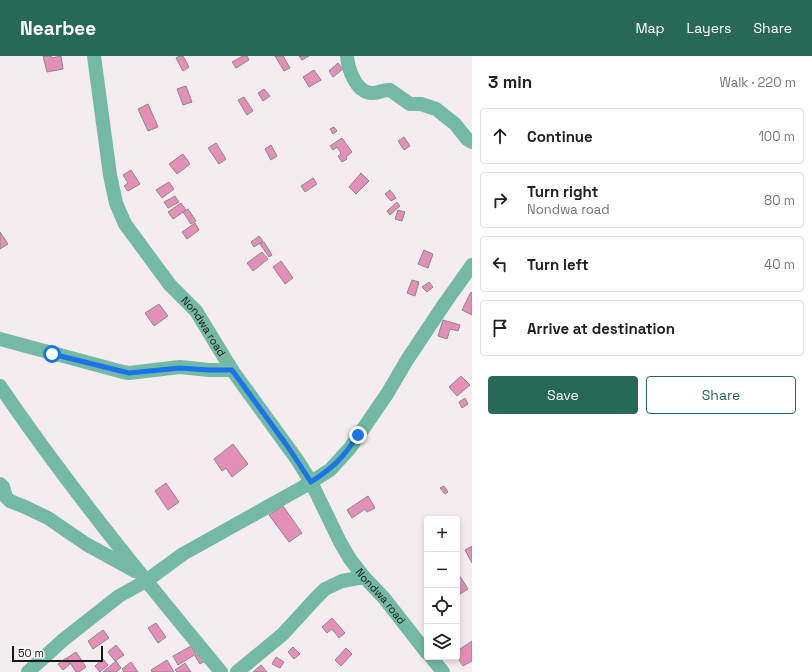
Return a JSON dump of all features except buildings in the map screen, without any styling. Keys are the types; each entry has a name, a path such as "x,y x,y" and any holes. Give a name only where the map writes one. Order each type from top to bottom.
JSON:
{"street":[{"name":"Nondwa road","path":"94,56 110,175 119,213 125,224 170,285 196,312 232,370 288,447 311,482 340,542 350,559 364,577 384,598 424,648"},
{"path":"347,56 352,74 364,90 371,93 390,90 410,104 421,104 436,109 455,124 467,139 472,142"},
{"path":"28,672 63,640 142,576 330,470 350,448 387,394 441,309 472,265"},
{"path":"0,339 129,373 180,368 232,370"},
{"path":"0,386 76,492 142,576 221,672"},
{"path":"0,484 3,487 6,497 10,501 48,518 92,547 142,576"},
{"path":"237,672 282,634 325,590 342,581 364,577"},
{"path":"433,660 443,672"}],"route":[{"path":"52,354 129,373 166,368 232,370 298,461 311,482 330,470 350,448 358,435"}]}
